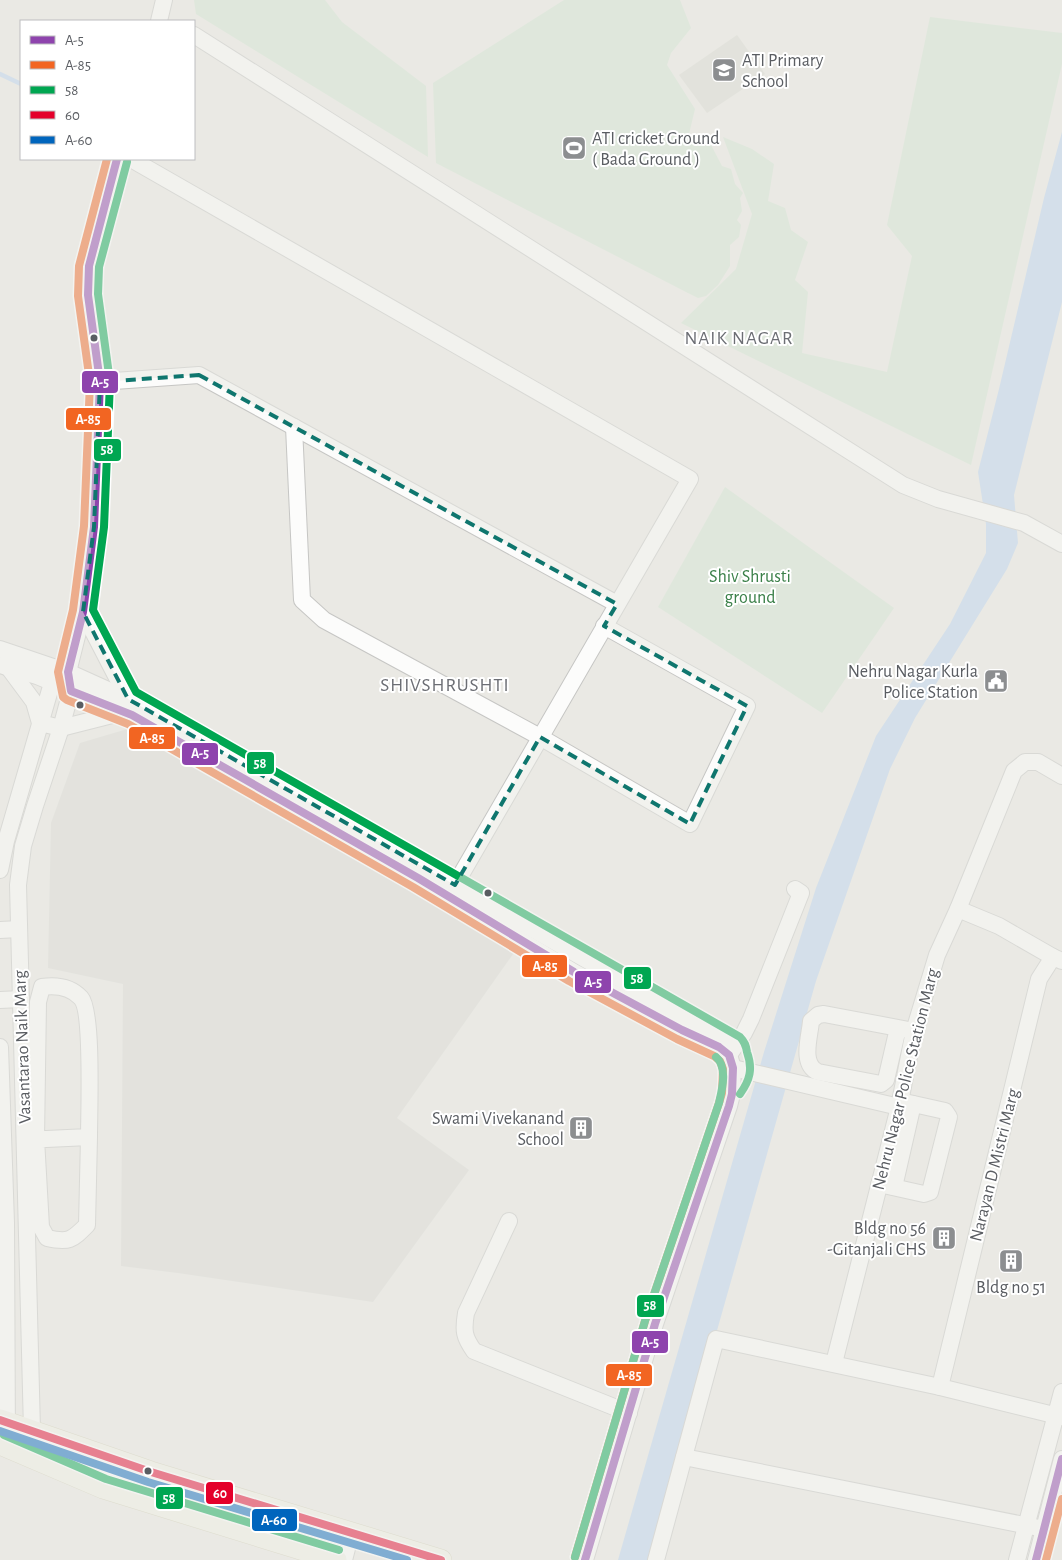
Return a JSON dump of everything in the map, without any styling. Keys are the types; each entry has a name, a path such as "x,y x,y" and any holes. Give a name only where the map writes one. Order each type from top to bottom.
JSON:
{"main road":[{"path":"4,1421 151,1472 441,1560"},
{"path":"4,1446 102,1488 336,1560"}],"street":[{"path":"195,36 903,485 938,499 1024,523 1062,544"},
{"name":"Vasantarao Naik Marg","path":"31,1457 31,1364 27,1223 30,1140 24,1113 18,885 24,846 71,690 68,672 82,612 94,526 100,382 88,295 89,266 117,160"},
{"path":"133,160 690,479 451,890"},
{"path":"100,382 199,375 617,604"},
{"path":"294,426 302,600 324,620 540,737 690,824 747,706 604,626"},
{"path":"82,612 126,705"},
{"path":"0,649 68,672 451,890 714,1033 735,1060 739,1078 732,1088 729,1106 655,1324 585,1560"},
{"path":"4,666 71,690 126,705"},
{"path":"4,666 34,702 40,723"},
{"path":"0,870 6,841 52,682 68,672"},
{"path":"40,723 61,728 126,705"},
{"name":"Nehru Nagar Police Station Marg","path":"834,1363 886,1186 904,1104 914,1031 936,955 958,909 1014,771 1025,762 1038,762 1062,776"},
{"path":"6,841 24,846"},
{"path":"735,1060 801,893 795,889"},
{"path":"958,909 999,926 1058,959"},
{"path":"0,930 19,929"},
{"name":"Narayan D Mistri Marg","path":"940,1387 1039,979 1058,959"},
{"path":"42,987 67,987 82,999 87,1013 89,1040 89,1137 87,1225 74,1237 61,1242 47,1238 41,1228 30,1140 38,1002 42,987"},
{"path":"0,1000 21,999"},
{"path":"816,1080 808,1057 811,1021 818,1014 914,1031"},
{"path":"840,1084 881,1084 886,1080 898,1028"},
{"path":"0,1040 22,1038"},
{"name":"Vasantarao Naik Marg","path":"0,1047 6,1224 7,1365 4,1446"},
{"path":"735,1060 777,1079 816,1080 840,1084 904,1104 945,1111 949,1117 930,1192 924,1194 886,1186"},
{"path":"2,1114 24,1113"},
{"path":"30,1140 89,1137"},
{"path":"509,1221 466,1313 464,1326 466,1339 474,1351 629,1413"},
{"path":"6,1224 27,1223"},
{"path":"6,1270 28,1269"},
{"path":"656,1560 716,1339 834,1363 1059,1416"},
{"path":"7,1365 31,1364"},
{"path":"1017,1560 1059,1416 1062,1392"},
{"path":"684,1457 1044,1529"},
{"path":"1036,1560 1062,1459"},
{"path":"344,1560 351,1533"}],"highlighted area":[{"path":"199,375 617,604 604,626 747,706 690,824 540,737 455,885 128,699 83,612 94,527 100,382"}],"shaded area":[{"name":"ATI Primary School","path":"737,35 765,74 707,113 679,75"},
{"path":"141,725 523,940 397,1118 469,1170 373,1302 121,1266 123,984 48,968 51,823 80,743"}],"green space":[{"path":"194,0 325,0 342,22 426,86 428,157 196,14"},
{"name":"ATI cricket Ground ( Bada Ground )","path":"564,0 680,0 691,28 671,53 667,65 695,109 689,134 711,145 722,166 731,169 735,184 743,193 740,198 742,211 737,220 741,225 739,237 730,245 730,266 718,285 706,296 698,298 436,163 433,83"},
{"path":"930,17 1062,33 1062,64 971,465 681,323 736,269 752,214 723,137 752,149 774,164 768,201 785,208 791,230 808,242 795,280 808,292 802,353 887,372 912,256 887,225"},
{"name":"Shiv Shrusti ground","path":"725,487 894,608 822,713 658,607"}],"water":[{"path":"1062,132 1062,302 1014,495 1018,543 1007,569 915,718 890,769 816,981 652,1560 618,1560 764,1052 816,888 876,736 950,624 986,553 986,524 978,472 1044,198"}],"waterway":[{"path":"0,74 20,84"}],"transit line":[{"name":"A-85","path":"107,160 79,266 78,296 90,382 84,526 73,610 58,672 63,697 128,724 413,887 569,981 677,1039 714,1056 720,1061 723,1069 722,1093 719,1103 645,1321 575,1557"},
{"name":"A-5","path":"117,160 89,266 88,295 100,382 94,527 83,612 68,672 71,691 132,715 418,878 574,972 682,1030 719,1047 729,1055 733,1068 732,1094 729,1106 655,1324 585,1560"},
{"name":"58","path":"127,162 99,267 98,294 110,382 104,527 93,610 136,692 740,1037 746,1046 750,1064 748,1079 740,1094"},
{"name":"58","path":"575,1557 645,1321 719,1103 723,1085 723,1073 720,1061 716,1057"},
{"name":"60","path":"0,1420 151,1472 441,1560"},
{"name":"A-60","path":"0,1431 148,1482 407,1560"},
{"name":"58","path":"4,1435 106,1479 339,1550"},
{"name":"A-5","path":"1036,1560 1062,1459"},
{"name":"A-85","path":"1046,1560 1062,1499"}],"place":[{"name":"ATI Primary School","path":"724,70"},
{"name":"ATI cricket Ground ( Bada Ground )","path":"574,148"},
{"name":"Nehru Nagar Kurla Police Station","path":"996,681"},
{"name":"Swami Vivekanand School","path":"581,1128"},
{"name":"Bldg no 56 -Gitanjali CHS","path":"944,1238"},
{"name":"Bldg no 51","path":"1011,1261"}],"district":[{"name":"NAIK NAGAR","path":"739,337"},
{"name":"SHIVSHRUSHTI","path":"445,684"}]}
